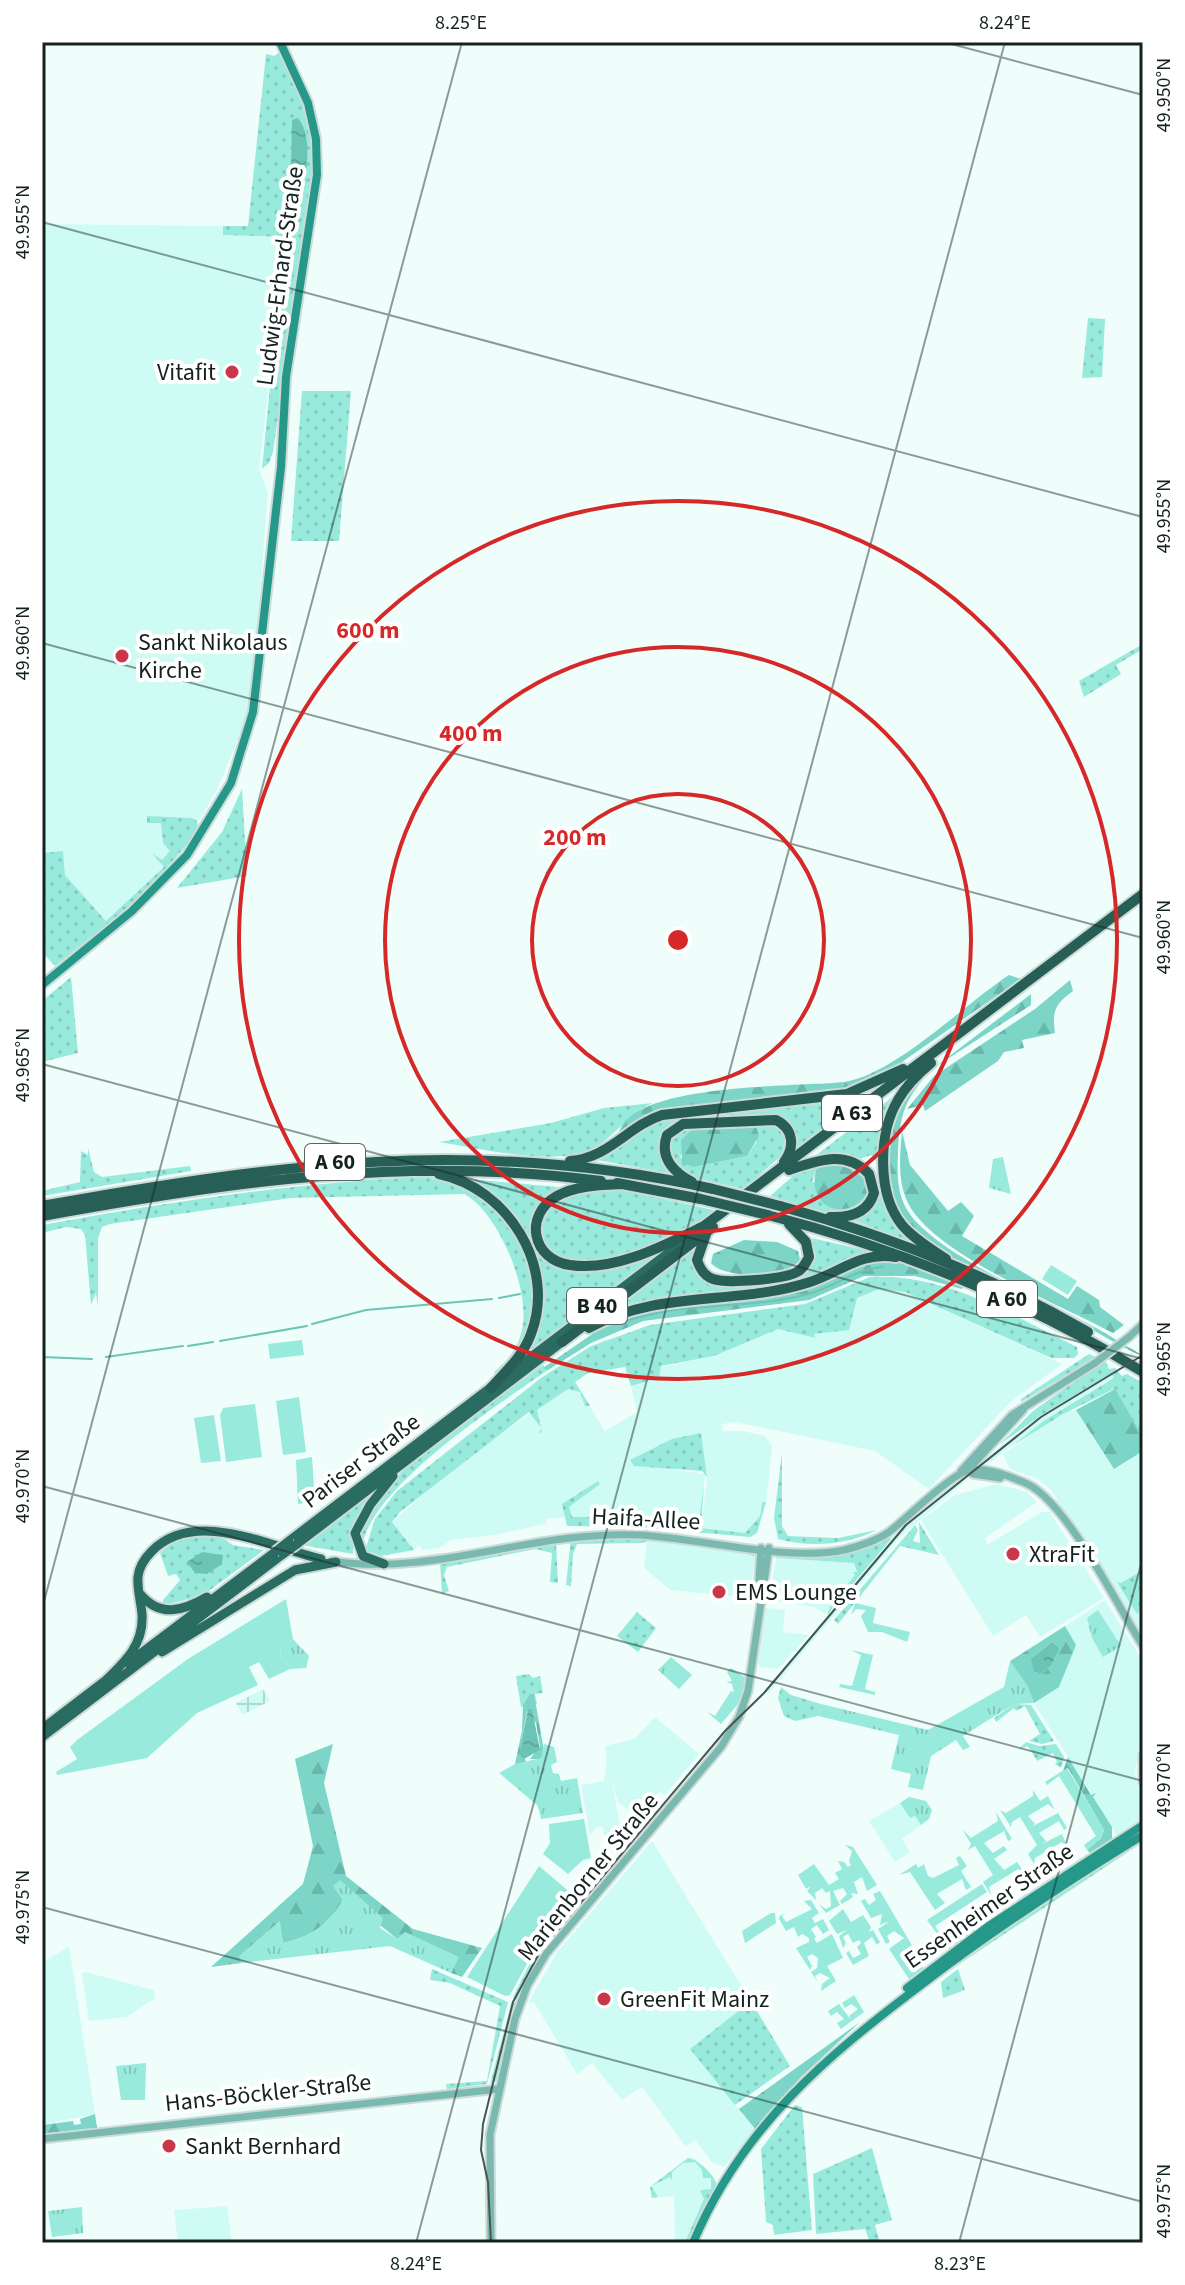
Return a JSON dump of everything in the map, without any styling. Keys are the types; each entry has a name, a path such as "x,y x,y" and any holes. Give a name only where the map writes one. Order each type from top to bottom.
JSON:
{"highway":[{"name":"A 63","path":"707,1228 789,1170 1143,894"},
{"name":"A 63","path":"562,1342 776,1172 1143,902"},
{"path":"517,1161 570,1161 599,1155 642,1124 662,1115 847,1094 930,1059"},
{"path":"930,1059 902,1093 891,1113 886,1140 886,1189 903,1226 968,1273"},
{"path":"701,1187 674,1170 664,1155 667,1135 683,1124 763,1118 782,1123 790,1135 791,1145 789,1155 776,1172"},
{"name":"A 60","path":"42,1216 89,1203 305,1165 406,1158 517,1161 612,1170 713,1189 814,1215 968,1273 1081,1328 1143,1364"},
{"path":"789,1170 837,1158 858,1164 872,1177 873,1199 863,1210 847,1217 814,1215"},
{"path":"409,1170 448,1176 481,1190 504,1210 527,1248 535,1280 535,1324 525,1349 491,1388"},
{"name":"A 60","path":"42,1206 89,1203 279,1178 409,1170 493,1170 623,1184 701,1199 868,1243 935,1268 1034,1312 1143,1372"},
{"path":"623,1184 573,1190 546,1203 535,1225 536,1237 546,1254 568,1265 595,1265 639,1255 707,1228"},
{"path":"707,1228 697,1255 702,1271 711,1278 723,1281 794,1274 807,1263 808,1246 791,1225 771,1216"},
{"name":"Pariser Straße","path":"293,1543 491,1388 707,1228"},
{"path":"562,1342 638,1306 797,1285 867,1257 893,1256 935,1268"},
{"name":"Pariser Straße","path":"42,1729 242,1577 293,1543 562,1342"},
{"path":"384,1564 361,1553 355,1541 357,1529 387,1483 425,1446"},
{"path":"105,1681 136,1646 142,1622 138,1575 145,1559 159,1544 188,1532 219,1532 321,1559"},
{"name":"Pariser Straße","path":"42,1737 279,1553"},
{"path":"131,1670 295,1570 336,1562"},
{"path":"140,1594 156,1608 174,1611 196,1604 242,1577"}],"main road":[{"name":"Ludwig-Erhard-Straße","path":"42,985 171,874 203,834 231,783 257,694 286,377 315,198 317,155 306,95 280,42"},
{"name":"Essenheimer Straße","path":"693,2243 725,2180 796,2089 887,2004 980,1933 1143,1825"},
{"name":"Essenheimer Straße","path":"865,2027 995,1930 1143,1835"}],"street":[{"path":"969,1471 973,1456 1007,1420 1095,1363 1143,1324"},
{"path":"969,1471 1024,1409"},
{"path":"982,1453 989,1471"},
{"path":"969,1471 973,1456"},
{"path":"969,1471 989,1471 1036,1488 1056,1507 1143,1646"},
{"path":"969,1471 1014,1479"},
{"name":"Haifa-Allee","path":"321,1559 384,1564 592,1534 648,1535 818,1552 861,1545 887,1533 950,1482 969,1471"},
{"name":"Marienborner Straße","path":"491,2243 488,2153 518,2007 537,1967 732,1730 748,1691 765,1548"},
{"path":"1143,1755 1143,1782"},
{"name":"Hans-Böckler-Straße","path":"42,2139 499,2089"}],"shaded area":[{"path":"42,224 223,226 223,235 292,237 276,325 259,469 268,493 253,680 244,725 217,790 185,845 143,890 106,921 65,875 63,852 42,853"},
{"path":"880,1289 905,1292 1062,1364 1010,1402 929,1489 875,1451 735,1422 722,1424 723,1431 765,1436 772,1446 766,1502 762,1502 760,1516 745,1533 701,1528 707,1477 701,1434 641,1465 705,1474 699,1529 629,1521 629,1517 572,1517 546,1519 546,1524 494,1535 451,1540 439,1548 423,1550 419,1545 414,1550 392,1522 458,1464 575,1382 605,1431 637,1412 631,1386 658,1378 661,1367 714,1356 778,1329 814,1338 814,1334 840,1329 857,1298"},
{"path":"1110,1374 1114,1377 1045,1420 987,1465 984,1459 1040,1416"},
{"path":"1076,1410 1114,1469 1143,1451 1143,1637 1051,1490 1038,1479 1010,1469 1003,1454 1064,1412"},
{"path":"970,1477 900,1537 768,1694 765,1691 891,1539 888,1536 951,1484"},
{"path":"997,1484 1027,1492 1037,1502 985,1538 987,1545 1042,1512 1050,1512 1104,1598 1040,1637 1026,1615 993,1636 921,1520 955,1495"},
{"path":"652,1540 745,1551 755,1557 750,1598 670,1590 644,1568 647,1542"},
{"path":"776,1558 854,1563 857,1573 825,1614 815,1607 769,1601"},
{"path":"1105,1600 1143,1661 1143,1741 1134,1772 1143,1797 1143,1817 1116,1835 1093,1797 1096,1794 1092,1795 1034,1703 1058,1687 1075,1645 1065,1626"},
{"path":"764,1609 785,1610 783,1632 809,1635 778,1669 760,1667 758,1663"},
{"path":"263,1689 270,1701 242,1715 236,1703"},
{"path":"655,1717 699,1754 665,1795 660,1792 638,1818 618,1802 612,1783 624,1844 620,1849 604,1835 603,1827 597,1827 590,1835 581,1785 604,1781 607,1761 605,1746 634,1739"},
{"path":"900,1803 910,1818 915,1816 921,1825 902,1839 910,1852 895,1862 869,1821"},
{"path":"652,1841 751,2001 690,2049 755,2129 724,2167 712,2162 695,2140 686,2147 642,2087 622,2100 592,2063 577,2074 534,2002 528,2003 557,1952"},
{"path":"69,1946 95,2114 42,2125 42,1963"},
{"path":"85,1972 154,1990 155,1998 127,2017 89,2021 82,1974"},
{"path":"688,2158 694,2158 716,2180 686,2240 675,2243 674,2196 652,2198 650,2187"},
{"path":"227,2206 232,2243 178,2243 174,2210"}],"green space":[{"path":"280,52 304,107 314,166 273,452 269,463 262,469 276,325 292,237 223,235 223,226 248,226 266,54 274,56"},
{"path":"1088,318 1105,319 1102,377 1082,378"},
{"path":"302,391 351,391 339,541 291,541"},
{"path":"1143,644 1143,649 1116,665 1121,674 1084,697 1079,681"},
{"path":"242,789 247,876 177,888 222,832"},
{"path":"147,816 192,818 197,821 199,831 138,900 55,966 42,952 42,853 63,851 65,875 106,921 164,867 152,853 162,860 170,851 163,843 161,823 147,823"},
{"path":"1009,975 1021,979 879,1078 844,1091 662,1110 619,1133 630,1116 653,1104 684,1096 720,1090 844,1082 864,1077 907,1052"},
{"path":"71,977 78,1053 42,1062 42,1001"},
{"path":"1070,980 1073,991 1056,1009 1055,1033 1022,1040 1024,1048 1004,1052 998,1061 925,1111 923,1105 907,1109 934,1076 1035,1009"},
{"path":"1031,994 1031,1005 935,1067"},
{"path":"922,1081 906,1106 899,1133 898,1182 906,1208 943,1245 971,1263 1095,1328 1143,1357 1040,1300 954,1259 914,1230 900,1211 891,1187 888,1159 892,1127 899,1109 916,1082"},
{"path":"864,1093 866,1096 793,1153 793,1129 783,1119 766,1114 672,1123 666,1128 659,1147 669,1173 597,1160 658,1119"},
{"path":"898,1093 881,1167 871,1155 859,1159 870,1166 930,1251 851,1219 877,1193 811,1159"},
{"path":"653,1103 636,1113 602,1143 579,1154 518,1155 439,1142 551,1123 604,1108"},
{"path":"768,1123 783,1135 784,1153 744,1189 686,1176 669,1159 667,1140 678,1129 696,1126 680,1157 694,1167 747,1156 757,1141 756,1126"},
{"path":"696,1126 756,1126 759,1136 747,1156 694,1167 682,1163 681,1140"},
{"path":"902,1131 910,1165 948,1211 961,1202 974,1216 962,1236 1068,1299 1077,1286 1099,1300 1100,1307 1124,1325 1113,1333 1000,1277 943,1241 922,1222 905,1195 900,1167"},
{"path":"88,1148 94,1172 102,1177 190,1166 191,1171 42,1196 42,1191 80,1182 81,1151 88,1155"},
{"path":"1003,1157 1011,1194 989,1188 993,1159"},
{"path":"842,1163 864,1174 869,1190 861,1201 841,1209 823,1202 814,1181 817,1167"},
{"path":"814,1165 817,1167 812,1182 869,1190 870,1195 848,1211 836,1213 810,1209 770,1196 793,1176"},
{"path":"418,1177 460,1184 483,1196 508,1222 526,1256 534,1294 529,1330 523,1343 497,1375 494,1372 510,1356 520,1337 523,1320 518,1279 490,1218 464,1194 291,1198 110,1224 102,1227 98,1238 98,1307 96,1293 91,1305 85,1235 81,1229 66,1227 42,1233 42,1225 182,1201 323,1184"},
{"path":"468,1179 568,1188 550,1196 534,1242 575,1269 670,1245 518,1362 534,1326 536,1285 533,1264 519,1225 508,1209"},
{"path":"623,1190 718,1211 664,1241 618,1258 576,1263 559,1259 544,1248 539,1223 553,1202 579,1192"},
{"path":"807,1237 873,1252 791,1283 649,1301 605,1316 696,1246 694,1257 708,1280 803,1273"},
{"path":"744,1240 777,1242 798,1251 800,1259 784,1270 757,1274 729,1272 711,1263 713,1254"},
{"path":"890,1259 963,1286 962,1289 915,1276 864,1276 809,1300 643,1321 591,1343 548,1370 543,1368 601,1328 636,1311 762,1293 853,1265"},
{"path":"1051,1265 1077,1281 1068,1295 1042,1279"},
{"path":"870,1277 898,1278 925,1282 977,1298 1077,1347 1078,1354 1074,1358 1051,1358 905,1292 879,1289 857,1298 849,1330 814,1334 815,1338 778,1329 714,1356 661,1366 659,1378 631,1386 625,1367 588,1373 575,1382 590,1406 585,1406 580,1392 568,1389 537,1410 541,1428 529,1412 400,1512 392,1522 414,1550 381,1556 365,1550 375,1519 397,1491 541,1378 591,1346 650,1325 805,1304"},
{"path":"302,1340 304,1355 270,1359 268,1344"},
{"path":"1089,1354 1106,1362 1109,1369 1115,1368 1122,1376 1127,1374 1143,1383 1143,1437 1114,1389 1063,1414 1012,1446 1045,1420 1109,1381 1114,1377 1110,1374 999,1445 1033,1411 1098,1365 1091,1360 1021,1402 1021,1399"},
{"path":"543,1365 548,1370 470,1425 411,1474 370,1524 362,1547 357,1536 368,1512 387,1488 437,1442"},
{"path":"1115,1389 1143,1437 1143,1451 1114,1469 1076,1410"},
{"path":"299,1397 306,1452 283,1455 276,1401"},
{"path":"255,1404 262,1457 226,1462 220,1415 223,1408"},
{"path":"214,1415 221,1461 201,1463 194,1418"},
{"path":"701,1433 707,1477 702,1471 634,1466 630,1460 672,1439"},
{"path":"782,1453 782,1526 788,1536 838,1538 877,1530 828,1544 803,1544 778,1539 774,1518"},
{"path":"312,1457 315,1502 298,1504 296,1460"},
{"path":"598,1481 600,1484 569,1507 572,1517 630,1517 630,1521 698,1529 704,1483 701,1528 745,1533 760,1516 762,1502 766,1502 757,1533 750,1537 637,1527 567,1526 562,1504"},
{"path":"381,1484 353,1536 353,1554 302,1545"},
{"path":"919,1522 939,1555 900,1546 838,1624 834,1620 915,1525 918,1530 913,1541 920,1543"},
{"path":"199,1535 218,1535 233,1545 264,1550 202,1596 163,1605 163,1600 180,1580 176,1574 168,1576 160,1553 174,1541"},
{"path":"888,1536 891,1539 827,1615 835,1594 838,1596 855,1575 853,1572 857,1572 854,1563 776,1558 782,1553 813,1555"},
{"path":"627,1537 749,1548 755,1557 718,1547 652,1540 642,1543 577,1544 573,1554 571,1586 566,1585 571,1538"},
{"path":"556,1542 558,1583 550,1582 552,1553 535,1549 447,1567 444,1575 449,1591 442,1594 440,1561"},
{"path":"1143,1570 1143,1607 1137,1614 1117,1582 1121,1583"},
{"path":"286,1599 293,1639 281,1647 280,1654 290,1669 269,1679 259,1662 249,1667 258,1685 197,1713 147,1758 57,1775 56,1772 77,1759 70,1747 77,1740 188,1659"},
{"path":"855,1603 876,1608 873,1623 910,1632 907,1642 882,1632 868,1632 861,1616 866,1610 856,1609 851,1615"},
{"path":"1098,1610 1121,1646 1103,1657 1092,1638 1087,1618"},
{"path":"637,1612 656,1628 638,1652 617,1636"},
{"path":"1065,1626 1076,1645 1059,1687 1034,1703 1010,1661","holes":["1052,1642 1060,1648 1051,1666 1042,1674 1034,1672 1032,1657"]},
{"path":"293,1639 309,1656 306,1668 290,1669 280,1654 281,1647"},
{"path":"851,1650 873,1655 865,1689 875,1692 875,1695 839,1687 840,1684 852,1686 861,1655"},
{"path":"671,1657 692,1675 679,1689 658,1670"},
{"path":"1010,1661 1028,1686 1034,1703 1014,1704 963,1736 970,1747 963,1750 956,1740 931,1756 923,1790 908,1787 911,1774 891,1769 899,1735 818,1716 821,1704 928,1730 1004,1687"},
{"path":"731,1668 746,1678 739,1703 721,1724 707,1712 715,1716 731,1691 734,1692 732,1684 726,1682 732,1681 727,1672"},
{"path":"529,1674 533,1678 540,1676 543,1693 535,1694 537,1704 521,1707 516,1676"},
{"path":"781,1687 791,1695 821,1704 818,1716 795,1721 784,1716 778,1698"},
{"path":"530,1694 534,1694 544,1751 541,1759 530,1759 540,1746 536,1723 527,1711 520,1750 526,1761 522,1765 515,1764 522,1731 523,1705"},
{"path":"1014,1704 1031,1705 1054,1741 1042,1744 1029,1741 1040,1734 1025,1706 1016,1711 1014,1708 996,1722 994,1718"},
{"path":"1026,1742 1039,1746 1056,1744 1064,1757 1061,1768 1055,1764 1053,1753 1037,1761 1028,1746 1018,1750"},
{"path":"333,1744 324,1783 346,1876 413,1929 482,1948 462,1977 451,1973 458,1957 406,1933 397,1939 334,1887 343,1900 318,1929 283,1943 279,1922 240,1956 241,1963 211,1967 303,1884 313,1846 295,1759"},
{"path":"544,1744 554,1747 557,1762 551,1765 553,1773 559,1774 561,1781 577,1778 583,1813 541,1819 538,1806 499,1773 515,1764 541,1758"},
{"path":"1068,1757 1091,1795 1096,1793 1093,1797 1112,1827 1112,1839 1090,1853 1087,1850 1101,1838 1104,1830 1068,1768 1063,1771"},
{"path":"1067,1768 1104,1830 1101,1838 1087,1850 1084,1845 1096,1836 1059,1776 1047,1785 1045,1782"},
{"path":"1033,1790 1040,1801 1048,1796 1055,1810 1048,1804 1028,1816 1035,1824 1031,1827 1058,1813 1067,1828 1064,1830 1059,1821 1039,1833 1046,1841 1042,1844 1062,1834 1069,1850 1062,1842 1035,1858 1034,1864 1028,1854 1037,1845 1020,1817 1012,1822 1011,1827 1000,1810 1006,1813 1033,1796"},
{"path":"909,1797 926,1801 932,1810 929,1819 921,1825 915,1816 910,1818 900,1803"},
{"path":"996,1812 1012,1839 1008,1841 1004,1831 984,1843 993,1853 1004,1846 1007,1850 994,1859 1004,1870 1017,1862 1025,1874 1018,1869 989,1887 991,1895 983,1882 993,1875 975,1846 968,1850 971,1844 962,1829 971,1838 998,1821"},
{"path":"584,1819 591,1858 583,1860 568,1874 543,1854 550,1843 549,1824"},
{"path":"1143,1837 1143,1842 952,1969 949,1966"},
{"path":"845,1845 853,1847 877,1885 867,1891 862,1877 854,1882 858,1894 851,1893 853,1897 842,1904 840,1901 847,1894 843,1888 833,1891 840,1905 826,1913 819,1904 826,1909 831,1906 830,1891 826,1893 822,1888 815,1893 816,1900 807,1891 811,1886 806,1889 798,1875 814,1864 829,1885 839,1879 835,1873 842,1869 838,1861 848,1867 851,1865 852,1851"},
{"path":"960,1856 967,1866 961,1871 971,1887 966,1890 962,1879 937,1894 945,1903 935,1910 910,1872 899,1875 916,1864 918,1868 924,1864 928,1876 933,1878 959,1865 956,1858"},
{"path":"539,1866 578,1899 533,1953 510,1995 505,1996 467,1977"},
{"path":"340,1880 383,1918 380,1928 397,1939 405,1932 459,1957 451,1973 390,1946 241,1963 239,1956 280,1921 283,1943 302,1937 325,1923 343,1900 333,1886"},
{"path":"982,1884 987,1892 935,1926 943,1938 940,1938 927,1920"},
{"path":"880,1891 923,1964 923,1969 909,1979 889,1949 904,1938 894,1931 887,1936 890,1942 886,1944 878,1929 890,1921 880,1925 882,1914 871,1918 861,1901 865,1899 869,1905 876,1900 873,1894"},
{"path":"582,1898 582,1906 544,1952 517,2001 513,1997 533,1957"},
{"path":"811,1900 819,1913 812,1918 815,1923 823,1919 829,1930 823,1934 817,1925 811,1929 816,1937 814,1939 817,1943 832,1934 843,1958 827,1966 836,1981 821,1991 822,1984 830,1978 820,1973 815,1976 817,1981 811,1972 817,1968 818,1958 812,1954 807,1957 812,1966 810,1970 796,1948 809,1942 809,1938 802,1934 798,1937 794,1927 786,1931 779,1919 780,1916 785,1913 782,1916 786,1922 812,1909 804,1901"},
{"path":"843,1909 851,1922 863,1915 871,1927 869,1932 873,1930 880,1942 877,1945 872,1937 864,1943 869,1956 853,1965 846,1953 849,1951 853,1958 861,1954 857,1947 861,1943 859,1940 853,1943 848,1934 843,1937 846,1943 843,1948 839,1936 847,1930 837,1934 829,1921"},
{"path":"991,1911 998,1914 949,1948 938,1950 929,1944 956,1936"},
{"path":"775,1913 776,1923 745,1943 742,1931"},
{"path":"432,1969 508,2002 487,2084 447,2089 446,2084 487,2081 500,2006 450,1983 430,1980"},
{"path":"958,1969 965,1990 943,1998 941,1982"},
{"path":"854,1995 864,2012 841,2029 837,2023 844,2019 837,2012 831,2016 828,2011 839,2004 851,2020 849,2016 858,2009 851,2004 845,2008 842,2003"},
{"path":"512,2001 518,2005 497,2081 490,2084"},
{"path":"751,2001 790,2066 735,2105 690,2049"},
{"path":"860,2022 801,2077 755,2129 739,2109"},
{"path":"146,2063 145,2100 121,2100 116,2066"},
{"path":"795,2105 802,2107 812,2230 774,2235 773,2225 766,2222 761,2149"},
{"path":"95,2114 97,2128 42,2134 42,2125 73,2121 74,2125 81,2124 80,2119"},
{"path":"872,2148 892,2220 875,2225 880,2243 870,2243 865,2229 816,2234 813,2174"},
{"path":"688,2158 701,2164 713,2177 717,2186 690,2243 675,2243 686,2240 704,2199 700,2190 711,2189 711,2178 703,2178 702,2170 695,2162 683,2163 672,2172 672,2180 670,2177 652,2186"},
{"path":"651,2186 658,2197 652,2198"},
{"path":"82,2207 83,2233 52,2237 48,2211"}],"water":[{"path":"298,118 307,139 306,177 296,176 291,169 292,120"},
{"path":"202,1552 223,1555 222,1564 207,1574 195,1573 187,1562"},
{"path":"1052,1642 1060,1648 1051,1666 1042,1674 1034,1672 1031,1658"},
{"path":"528,1709 532,1709 540,1750 524,1759 519,1754"}],"waterway":[{"path":"618,1324 688,1308 784,1299 818,1291 863,1271 883,1267"},
{"path":"499,1298 520,1294"},
{"path":"312,1324 366,1310 492,1299"},
{"path":"220,1341 307,1326"},
{"path":"188,1346 213,1342"},
{"path":"106,1357 183,1346"},
{"path":"42,1357 92,1359"}],"tram line":[{"path":"491,2243 488,2182 481,2150 483,2124 513,2002 541,1950 725,1731 764,1693 906,1525 1041,1417 1143,1355"}],"place":[{"name":"Vitafit","path":"232,372"},
{"name":"Sankt Nikolaus Kirche","path":"122,656"},
{"name":"XtraFit","path":"1013,1554"},
{"name":"EMS Lounge","path":"719,1592"},
{"name":"GreenFit Mainz","path":"604,1999"},
{"name":"Sankt Bernhard","path":"169,2146"}]}
